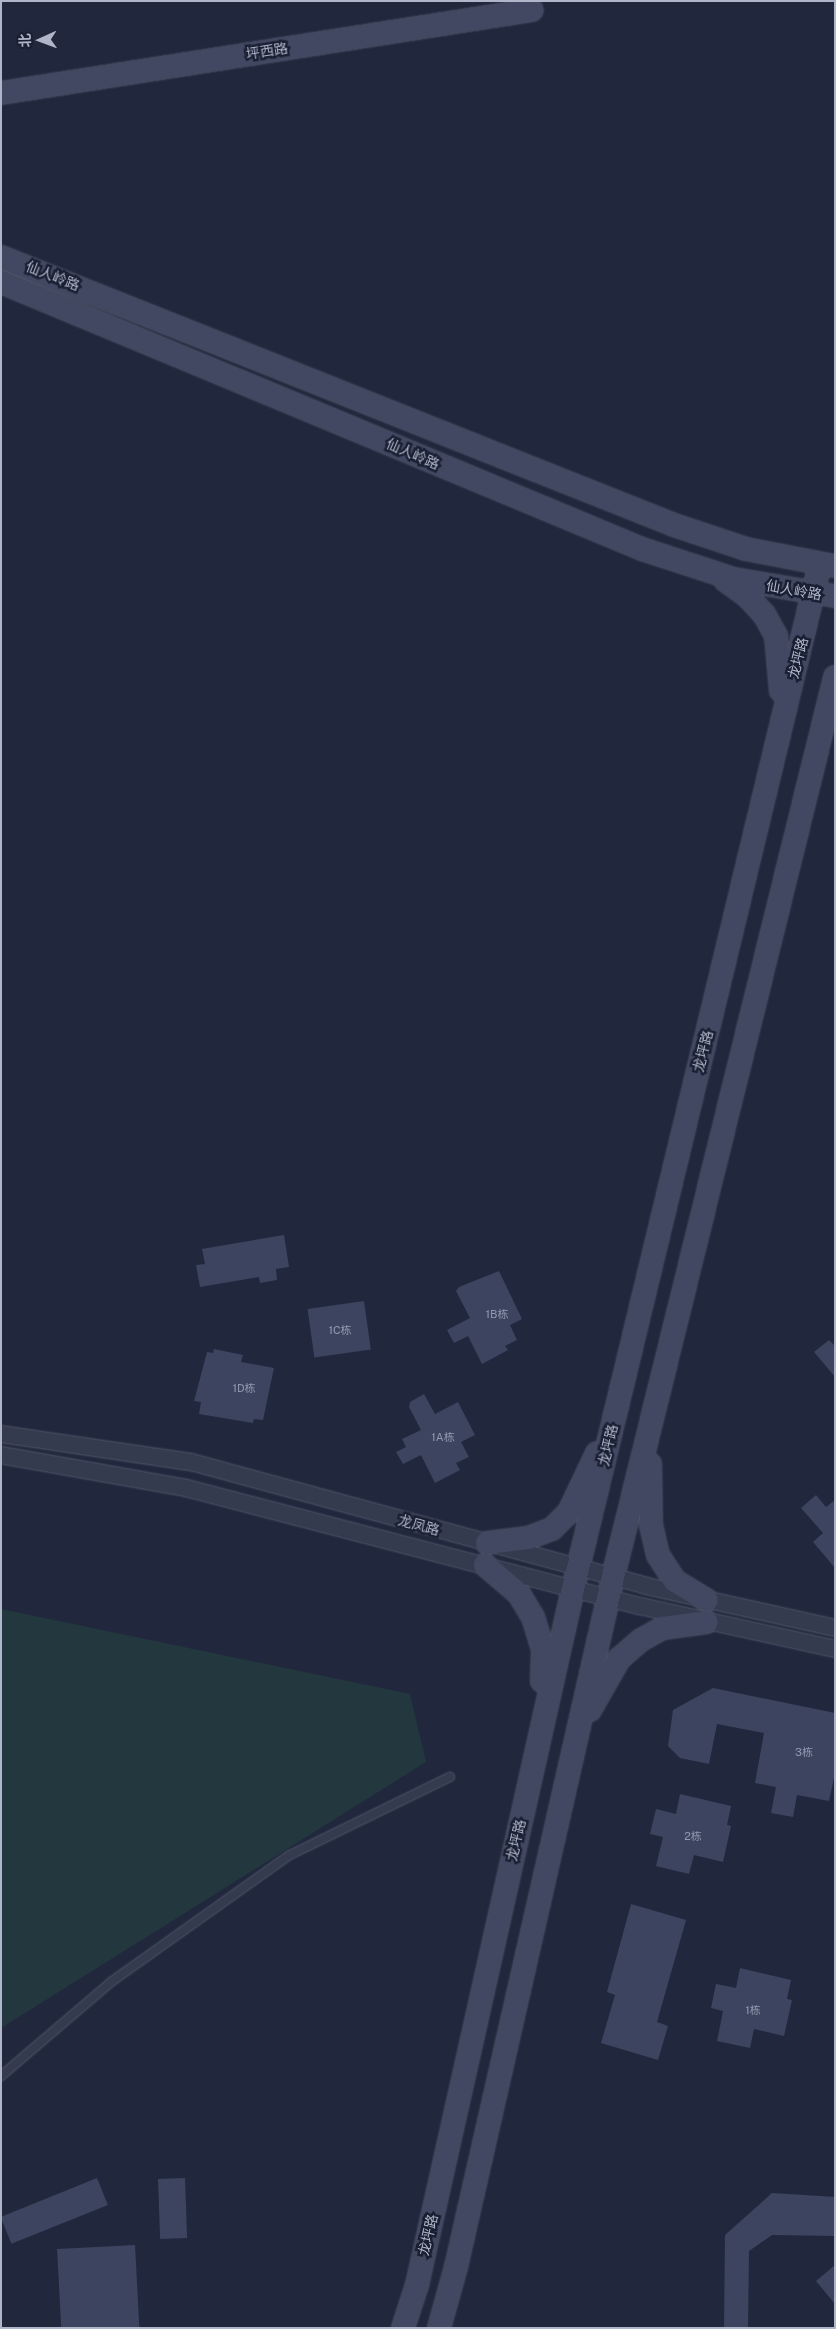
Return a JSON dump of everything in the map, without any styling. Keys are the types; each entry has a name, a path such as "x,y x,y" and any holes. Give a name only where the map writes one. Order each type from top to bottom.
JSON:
{"main road":[{"name":"坪西路","path":"1,93 532,10"},
{"name":"仙人岭路","path":"1,257 674,525 746,549 828,565"},
{"name":"仙人岭路","path":"1,282 642,549 715,574 824,595"},
{"name":"龙坪路","path":"403,2328 417,2285 576,1579 780,731 824,595 828,565"},
{"path":"715,574 746,595 764,614 776,636 782,668 780,731"},
{"path":"439,2328 611,1588 835,677"},
{"path":"819,741 835,706"},
{"path":"542,1727 543,1650 533,1617 519,1594 486,1554 552,1530 568,1512 615,1416"},
{"path":"651,1423 651,1525 658,1555 675,1581 707,1600"},
{"path":"579,1731 619,1659 634,1646 663,1628 707,1622"}],"street":[{"name":"龙凤路","path":"1,1434 191,1462 486,1554 611,1588 707,1622 835,1650"},
{"name":"龙凤路","path":"1,1455 186,1488 486,1554"},
{"name":"龙凤路","path":"611,1588 707,1600 835,1628"}],"lane":[{"path":"1,2076 111,1982 290,1856 450,1777"}],"shaded area":[{"path":"1,1609 410,1694 426,1762 1,2028"}],"building":[{"path":"284,1235 289,1267 276,1269 277,1280 260,1283 259,1277 200,1287 196,1265 205,1264 202,1249"},
{"path":"499,1271 522,1319 510,1325 517,1340 505,1346 508,1350 482,1364 468,1336 454,1343 447,1330 470,1318 456,1291 459,1287"},
{"path":"364,1301 371,1350 314,1357 308,1309"},
{"path":"829,1340 835,1346 835,1377 814,1352"},
{"path":"214,1349 243,1355 241,1362 274,1368 263,1420 254,1419 253,1423 199,1414 201,1402 194,1401 207,1352 213,1353"},
{"path":"424,1394 435,1414 458,1402 475,1435 461,1442 469,1457 456,1463 460,1470 435,1483 421,1455 403,1464 396,1452 406,1447 402,1439 421,1430 409,1407 410,1402"},
{"path":"816,1495 826,1507 835,1500 835,1568 813,1542 823,1533 801,1508"},
{"path":"713,1688 835,1713 835,1773 829,1801 797,1795 793,1817 771,1813 776,1787 755,1783 764,1733 717,1724 709,1764 680,1758 668,1746 673,1710"},
{"path":"680,1794 731,1806 727,1825 731,1826 723,1862 694,1855 689,1874 656,1866 663,1837 650,1834 656,1809 676,1814"},
{"path":"631,1904 686,1920 657,2022 668,2026 658,2060 601,2043 615,1995 607,1992"},
{"path":"740,1968 791,1980 787,1999 792,2000 784,2036 754,2029 750,2048 717,2041 723,2011 711,2008 716,1984 736,1988"},
{"path":"97,2178 108,2205 11,2244 1,2217"},
{"path":"185,2178 187,2238 160,2239 158,2179"},
{"path":"772,2193 835,2197 835,2236 772,2235 749,2251 748,2328 724,2328 725,2235"},
{"path":"135,2245 139,2328 61,2328 57,2249"},
{"path":"835,2265 835,2304 816,2281"}]}
